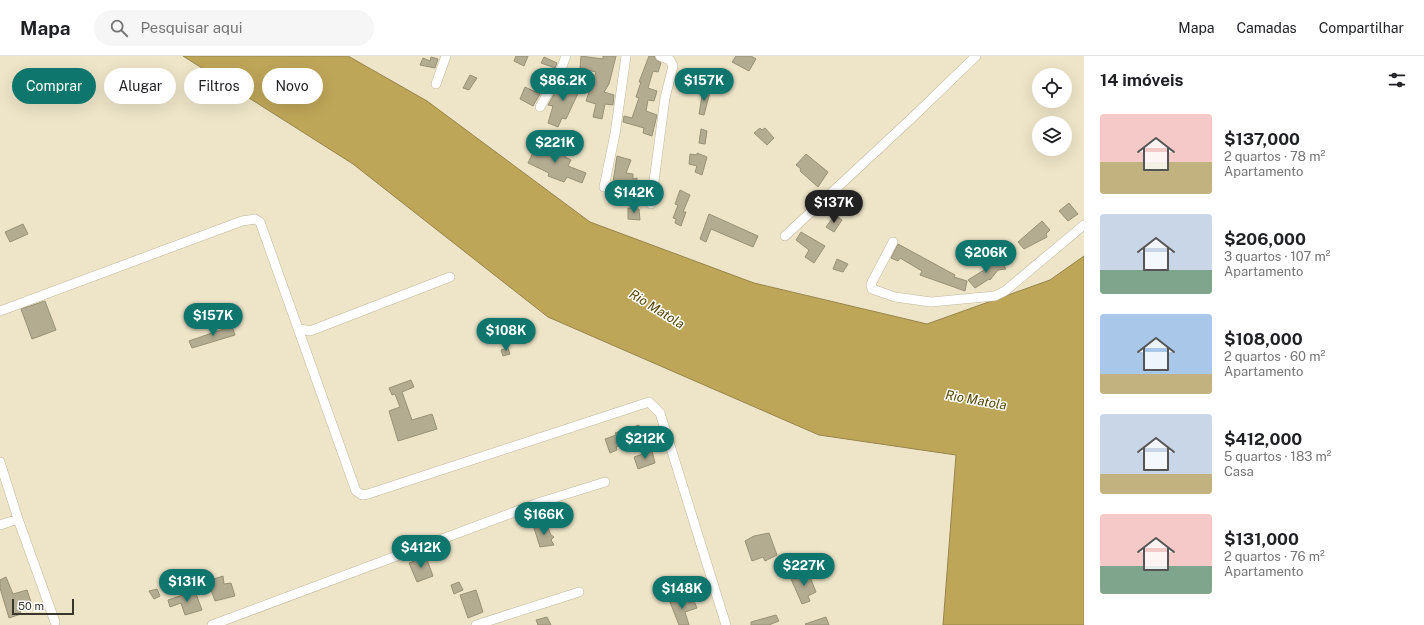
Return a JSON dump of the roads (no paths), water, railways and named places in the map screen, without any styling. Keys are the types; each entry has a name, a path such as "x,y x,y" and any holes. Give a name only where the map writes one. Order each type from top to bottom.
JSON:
{"street":[{"path":"436,84 446,56"},
{"path":"540,107 560,72 566,56"},
{"path":"604,187 615,134 626,56"},
{"path":"651,204 665,98 673,66 670,60 660,56"},
{"path":"785,236 976,56"},
{"path":"0,311 242,221 255,218 260,222 300,329 356,490 362,495 649,402 660,414 726,625"},
{"path":"893,242 871,284 872,289 895,297 931,302 986,298 1004,291 1084,224"},
{"path":"300,329 310,331 450,277"},
{"path":"0,462 18,519 56,623 46,625"},
{"path":"212,625 541,502 605,482"},
{"path":"0,525 18,519"},
{"path":"476,625 579,592"}],"water":[{"name":"Rio Matola","path":"183,56 348,56 427,101 590,222 754,283 927,324 1050,280 1084,256 1084,625 943,625 956,455 819,435 548,317 353,164 254,101 254,68 202,68"}]}
